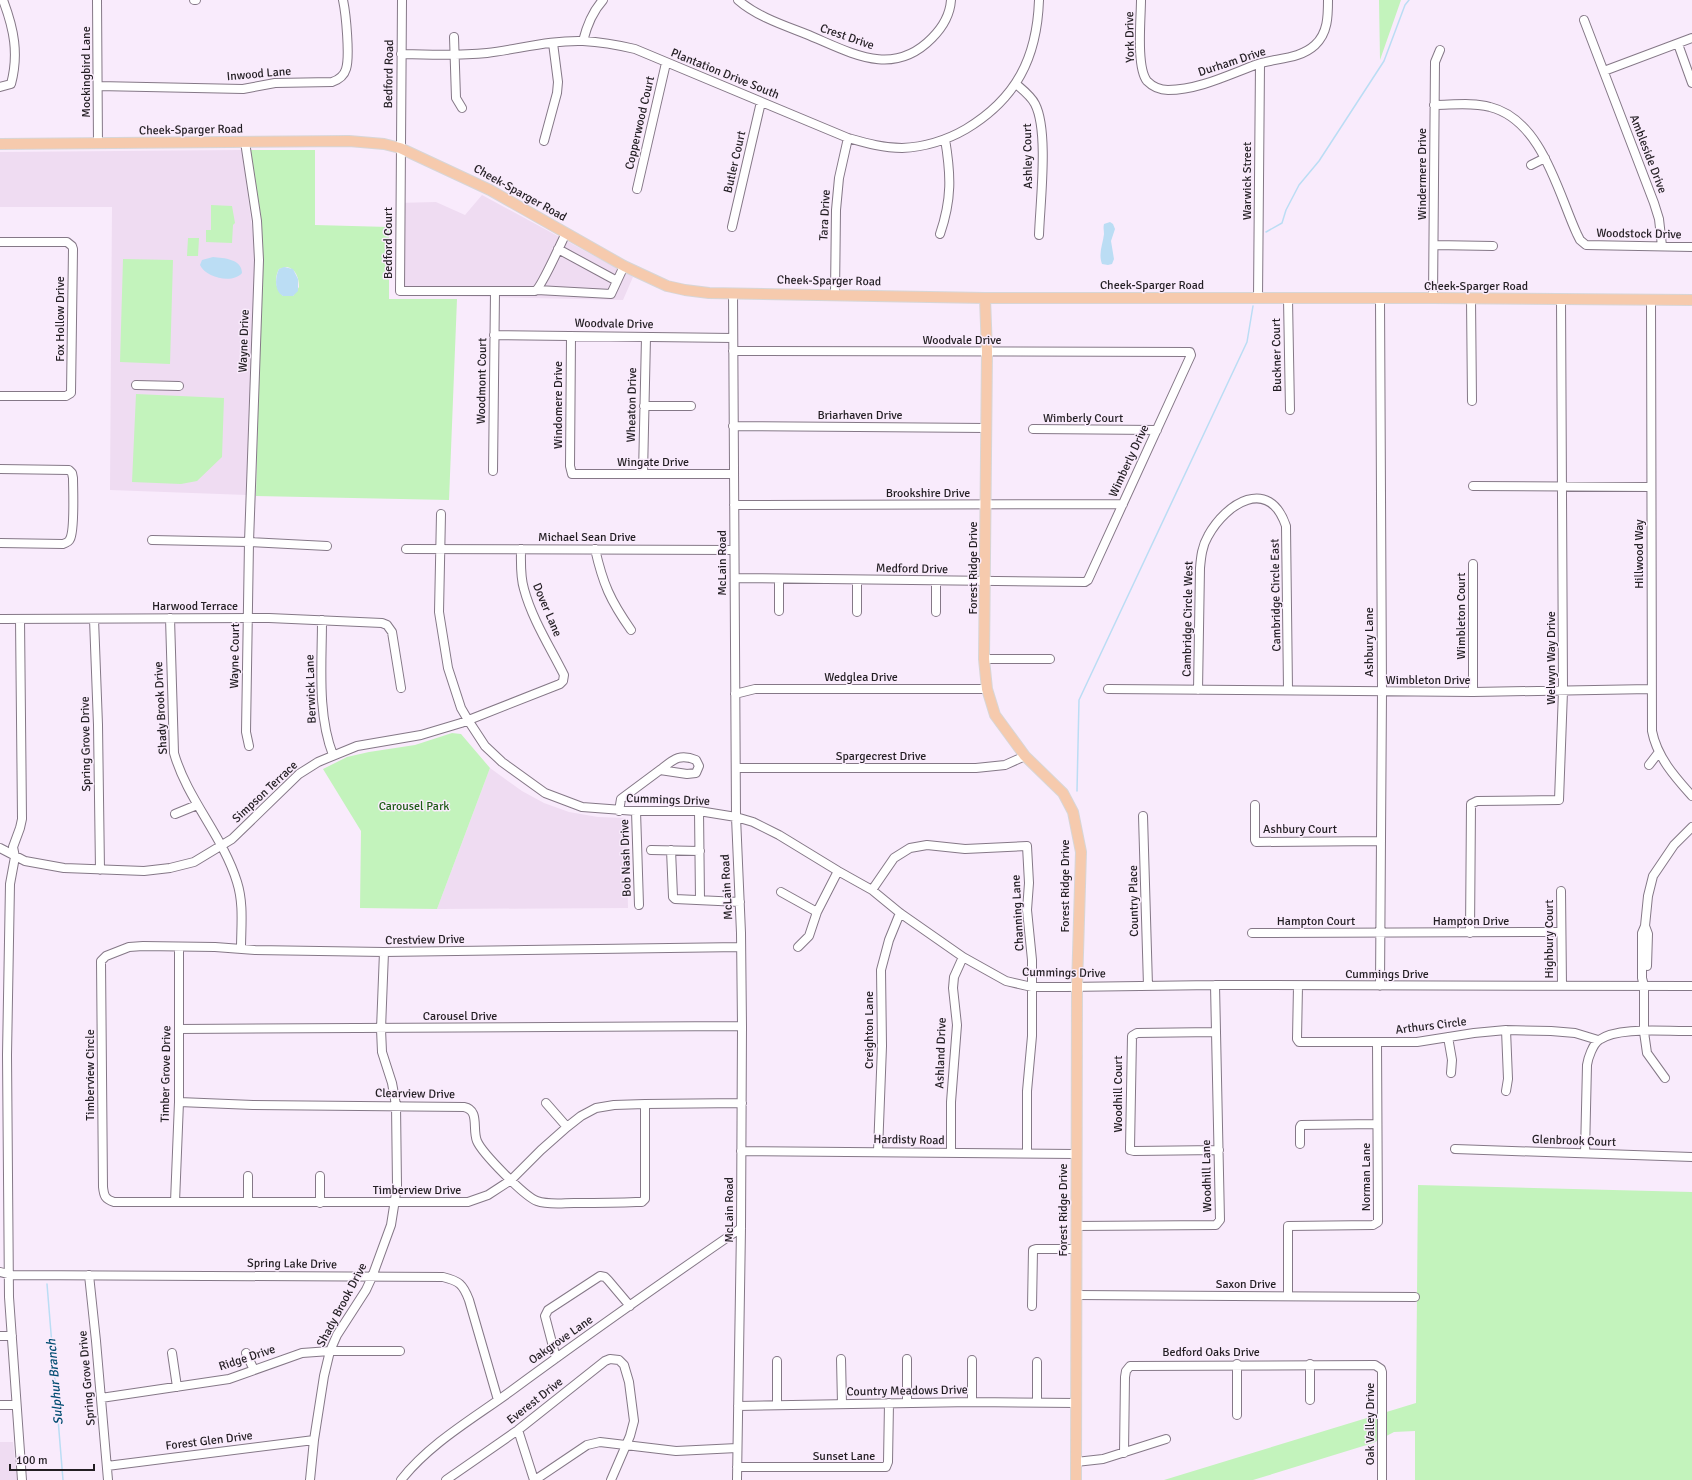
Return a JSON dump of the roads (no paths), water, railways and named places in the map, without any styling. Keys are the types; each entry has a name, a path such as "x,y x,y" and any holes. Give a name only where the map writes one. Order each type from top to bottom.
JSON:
{"main road":[{"name":"Cheek-Sparger Road","path":"0,144 349,141 384,144 400,148 490,190 624,266 667,286 685,290 733,293 985,298 1433,298 1692,300"},
{"name":"Forest Ridge Drive","path":"985,298 987,352 986,581 984,659 987,689 996,716 1025,756 1062,793 1073,812 1081,852 1077,987 1076,1480"}],"street":[{"path":"0,87 11,84 14,53 13,27 3,0"},
{"name":"Mockingbird Lane","path":"97,0 98,144"},
{"name":"Inwood Lane","path":"98,86 243,90 275,83 319,83 338,80 346,69 346,14 344,0"},
{"name":"Bedford Road","path":"400,148 402,0"},
{"path":"583,41 592,14 603,0"},
{"name":"Crest Drive","path":"738,0 745,6 777,23 864,58 880,60 895,59 911,54 924,46 949,14 951,0"},
{"name":"Plantation Drive South","path":"401,54 454,56 487,53 553,43 583,41 604,43 635,49 848,138 875,146 904,148 929,144 958,134 978,122 996,108 1016,84 1030,56 1035,40 1040,0"},
{"name":"York Drive","path":"1141,0 1141,50 1144,74"},
{"name":"Durham Drive","path":"1144,74 1147,80 1154,87 1169,90 1197,86 1260,64 1286,58 1308,50 1322,38 1327,24 1328,0"},
{"name":"Ambleside Drive","path":"1584,20 1656,208 1659,219 1662,246"},
{"path":"454,36 456,98 462,108"},
{"path":"1604,71 1692,38"},
{"path":"544,141 557,93 558,82 553,43"},
{"path":"1678,44 1692,83"},
{"name":"Windermere Drive","path":"1433,298 1435,62 1440,50"},
{"name":"Copperwood Court","path":"637,189 666,63"},
{"name":"Warwick Street","path":"1258,298 1260,64"},
{"name":"Ashley Court","path":"1016,84 1031,98 1039,116 1042,136 1039,235"},
{"name":"Butler Court","path":"732,227 761,102"},
{"name":"Woodstock Drive","path":"1434,105 1483,106 1499,110 1520,124 1545,158 1576,234 1586,245 1692,247"},
{"name":"Tara Drive","path":"834,294 836,210 839,178 848,138"},
{"path":"940,234 946,218 949,193 950,173 945,139"},
{"name":"Wayne Drive","path":"245,142 257,221 259,260 249,542"},
{"name":"Bedford Court","path":"400,148 400,292 495,292"},
{"path":"1531,165 1545,158"},
{"path":"537,290 543,283 566,233"},
{"name":"Fox Hollow Drive","path":"0,242 70,243 72,249 71,393 66,396 0,396"},
{"path":"1434,245 1493,246"},
{"path":"558,249 617,281"},
{"path":"495,292 537,290 610,294 624,266"},
{"name":"Woodmont Court","path":"493,471 495,292"},
{"name":"McLain Road","path":"733,293 736,817 740,902 742,1026 741,1228 737,1480"},
{"name":"Buckner Court","path":"1288,299 1290,410"},
{"name":"Ashbury Lane","path":"1380,299 1382,691 1380,986"},
{"path":"1471,299 1472,401"},
{"name":"Welwyn Way Drive","path":"1470,932 1471,804 1477,801 1559,800 1563,691 1561,299"},
{"name":"Hillwood Way","path":"1651,300 1652,731 1659,752 1668,768 1692,796"},
{"name":"Woodvale Drive","path":"494,335 733,338"},
{"name":"Windomere Drive","path":"571,336 570,466 572,474"},
{"name":"Wheaton Drive","path":"643,474 646,336"},
{"name":"Woodvale Drive","path":"733,351 1191,353"},
{"name":"Wimberly Drive","path":"1088,580 1191,353"},
{"path":"136,386 179,386"},
{"path":"644,406 691,406"},
{"name":"Briarhaven Drive","path":"733,426 986,428"},
{"name":"Wimberly Court","path":"1033,430 1157,430"},
{"path":"0,469 69,470 72,473 72,537 68,542 63,544 0,543"},
{"name":"Wingate Drive","path":"572,474 734,474"},
{"path":"1473,486 1651,487"},
{"name":"Cambridge Circle West","path":"1198,690 1200,568 1202,548 1217,523 1233,506 1250,498 1257,498 1273,505"},
{"name":"Brookshire Drive","path":"734,505 1123,504"},
{"name":"Cambridge Circle East","path":"1273,505 1283,516 1288,537 1288,690"},
{"name":"Cummings Drive","path":"441,514 438,593 443,647 453,686 461,708 485,746 502,762 545,793 582,807 636,812 700,811 736,817 754,822 780,835 872,890 900,913 962,957 1006,981 1032,987 1215,985 1692,986"},
{"path":"152,540 249,542 327,546"},
{"name":"Wayne Court","path":"249,542 246,732 249,746"},
{"name":"Michael Sean Drive","path":"406,549 734,550"},
{"name":"Dover Lane","path":"521,549 522,576 527,599 564,678"},
{"path":"595,549 604,585 630,630"},
{"name":"Wimbleton Court","path":"1473,564 1473,692"},
{"name":"Medford Drive","path":"735,578 1079,583 1086,582 1088,580"},
{"path":"779,579 779,611"},
{"path":"857,580 857,612"},
{"path":"936,581 936,612"},
{"name":"Spring Grove Drive","path":"94,618 98,726 100,870"},
{"name":"Shady Brook Drive","path":"170,618 174,753 179,772 231,864 238,882 242,903 240,949"},
{"name":"Harwood Terrace","path":"0,619 248,618 382,623 390,627 396,646 401,688"},
{"path":"20,619 22,819 13,847 15,857 10,884 4,1180 16,1405 22,1480"},
{"name":"Berwick Lane","path":"322,620 323,715 327,738 333,755"},
{"path":"984,659 1050,659"},
{"name":"Simpson Terrace","path":"0,848 25,861 56,868 144,871 170,868 194,862 232,839 299,774 318,762 357,746 420,735 468,720 560,684 564,678"},
{"name":"Wedglea Drive","path":"735,694 755,689 987,689"},
{"name":"Wimbleton Drive","path":"1108,689 1473,692 1651,689"},
{"path":"1649,765 1659,752"},
{"name":"Spargecrest Drive","path":"736,768 976,768 1005,766 1025,756"},
{"path":"619,810 621,800 660,770"},
{"path":"176,814 197,805"},
{"name":"Ashbury Court","path":"1255,805 1256,842 1381,841"},
{"path":"700,811 700,900"},
{"name":"Bob Nash Drive","path":"636,812 639,904"},
{"name":"Country Place","path":"1143,816 1148,986"},
{"path":"1665,1078 1647,1053 1644,1032 1642,933 1645,926 1648,896 1653,876 1674,845 1692,827"},
{"name":"Channing Lane","path":"872,890 894,858 910,848 927,845 972,849 1027,846 1029,883 1027,910 1032,960 1032,1036 1027,1091 1027,1153"},
{"path":"651,850 700,851"},
{"path":"671,850 673,897 678,900 740,902"},
{"path":"798,947 809,936 817,912 838,871"},
{"name":"Highbury Court","path":"1561,891 1562,986"},
{"path":"781,892 817,912"},
{"path":"0,906 10,906"},
{"name":"Creighton Lane","path":"878,1151 882,1046 881,970 887,948 900,913"},
{"name":"Hampton Drive","path":"1380,933 1561,932"},
{"name":"Hampton Court","path":"1252,933 1380,933"},
{"name":"Crestview Drive","path":"111,953 128,947 215,947 240,949 384,952 741,948"},
{"name":"Timber Grove Drive","path":"175,1202 179,1102 179,947"},
{"name":"Shady Brook Drive","path":"310,1480 314,1440 324,1376 330,1351 337,1335 366,1290 372,1277 391,1225 397,1186 396,1105 392,1083 382,1052 381,1029 384,952"},
{"name":"Timberview Circle","path":"108,1200 104,1196 103,1187 101,961 111,953"},
{"name":"Ashland Drive","path":"951,1152 951,1102 957,1025 953,988 954,977 962,957"},
{"name":"Woodhill Lane","path":"1076,1226 1216,1225 1220,1220 1215,985"},
{"name":"Arthurs Circle","path":"1298,986 1297,1038 1299,1042 1417,1042 1506,1030 1575,1033 1598,1040"},
{"name":"Carousel Drive","path":"179,1029 742,1026"},
{"path":"1506,1030 1508,1079 1506,1091"},
{"name":"Woodhill Court","path":"1216,1032 1137,1033 1132,1036 1130,1150 1219,1150"},
{"path":"1584,1153 1587,1065 1588,1059 1598,1040 1621,1032 1692,1032"},
{"path":"1448,1037 1452,1060 1451,1073"},
{"name":"Norman Lane","path":"1288,1296 1288,1226 1373,1225 1378,1222 1377,1043"},
{"name":"Clearview Drive","path":"179,1102 253,1105 396,1105 469,1108 474,1113 474,1128 482,1150 511,1180 537,1201 566,1203 642,1202 645,1199 645,1104"},
{"path":"546,1103 568,1127"},
{"name":"Timberview Drive","path":"108,1200 114,1202 468,1202 488,1196 511,1180 541,1150 568,1127 581,1116 596,1108 614,1105 742,1103"},
{"path":"1300,1144 1301,1125 1377,1124"},
{"name":"Glenbrook Court","path":"1455,1149 1692,1157"},
{"name":"Hardisty Road","path":"741,1151 878,1151 1076,1154"},
{"path":"248,1176 248,1202"},
{"path":"320,1176 320,1203"},
{"name":"Oakgrove Lane","path":"401,1480 419,1460 498,1400 741,1228"},
{"path":"1032,1306 1034,1250 1076,1249"},
{"name":"Spring Lake Drive","path":"0,1272 9,1274 89,1275 443,1277 457,1281 466,1290 498,1400"},
{"name":"Spring Grove Drive","path":"89,1275 108,1480"},
{"path":"556,1358 545,1316 548,1310 600,1276 605,1277 630,1306"},
{"name":"Saxon Drive","path":"1076,1296 1416,1297"},
{"path":"0,1336 12,1336"},
{"name":"Ridge Drive","path":"101,1398 229,1379 302,1353 330,1351 400,1351"},
{"path":"172,1353 177,1387"},
{"path":"246,1353 254,1370"},
{"name":"Everest Drive","path":"446,1480 518,1430 605,1361 614,1359 622,1362 624,1365 629,1382 634,1422 626,1444"},
{"path":"842,1359 842,1404"},
{"path":"907,1359 907,1403"},
{"path":"972,1360 972,1402"},
{"path":"777,1361 777,1405"},
{"path":"1037,1362 1037,1402"},
{"path":"1237,1364 1237,1415"},
{"path":"1310,1364 1310,1400"},
{"name":"Bedford Oaks Drive","path":"1124,1453 1125,1377 1126,1371 1130,1366 1310,1364 1376,1365 1380,1369"},
{"name":"Oak Valley Drive","path":"1380,1369 1382,1480"},
{"name":"Country Meadows Drive","path":"738,1406 972,1402 1076,1403"},
{"name":"Sunset Lane","path":"737,1467 886,1467 888,1462 889,1404"},
{"path":"0,1405 16,1405"},
{"path":"518,1430 535,1480 587,1445 600,1442 676,1451 737,1448"},
{"path":"1076,1462 1103,1459 1166,1439"},
{"name":"Forest Glen Drive","path":"107,1466 314,1440"},
{"path":"611,1480 626,1444"}],"water":[{"path":"1110,222 1113,224 1115,229 1111,241 1114,259 1112,264 1108,265 1102,264 1101,252 1104,224"},
{"path":"213,257 236,262 241,268 242,273 238,276 226,279 208,273 203,270 200,265 202,260"},
{"path":"284,267 293,269 298,279 298,291 293,296 283,296 278,291 276,280 278,272 279,269"}],"waterway":[{"path":"1266,232 1282,223 1286,210 1299,185 1319,161 1384,61 1405,5 1409,0"},
{"path":"1077,791 1079,700 1247,342 1253,306"},
{"name":"Sulphur Branch","path":"47,1284 63,1480"}],"park label":[{"name":"Carousel Park","path":"414,806"}]}
